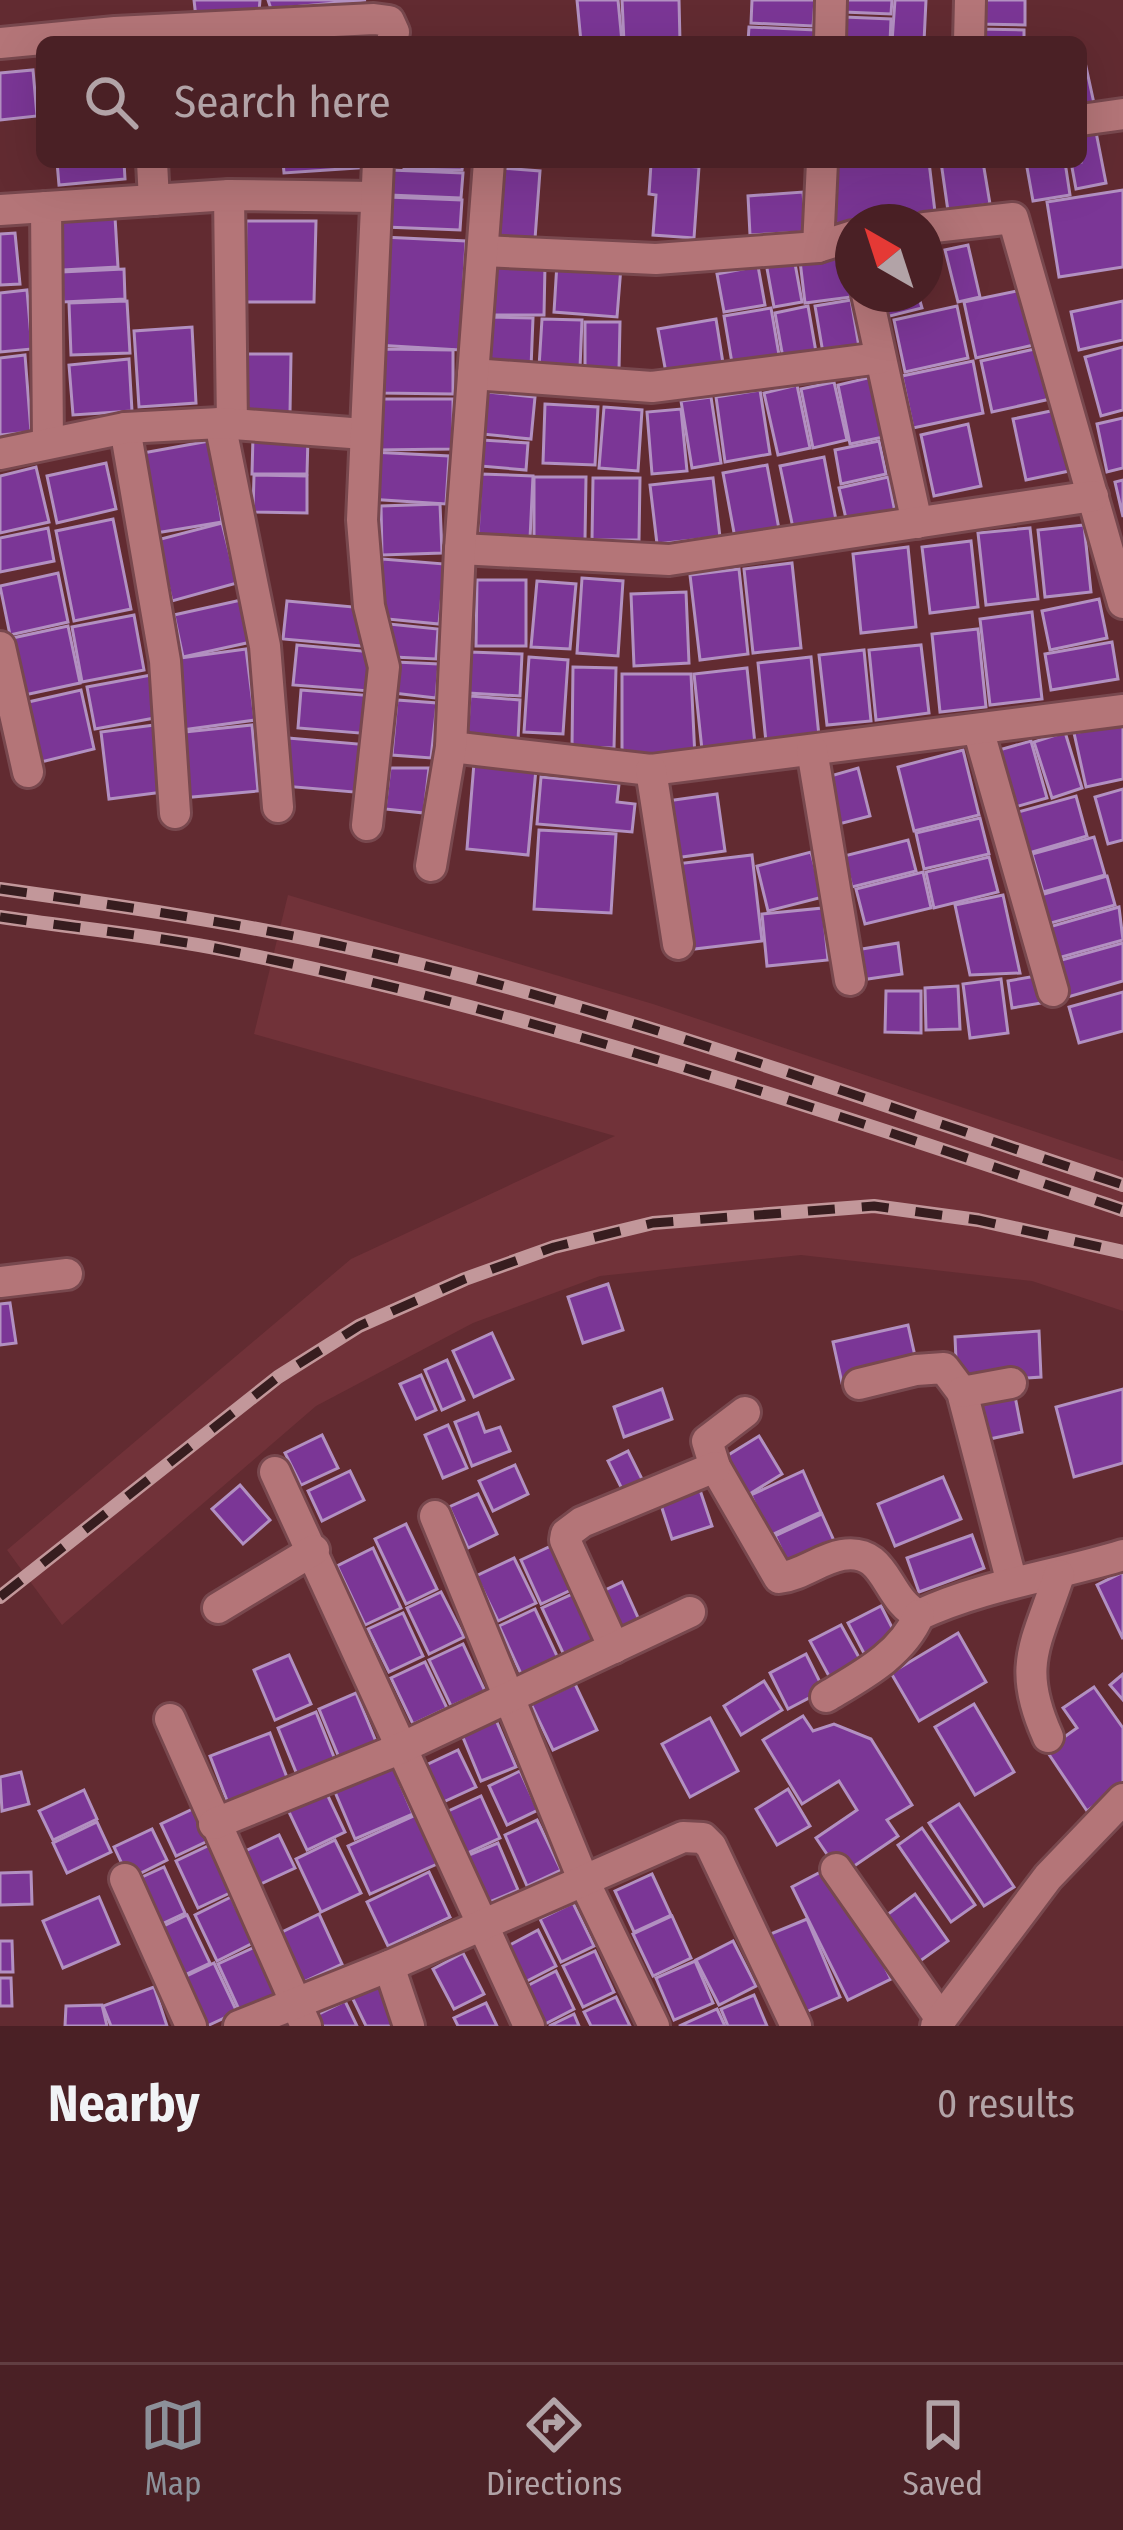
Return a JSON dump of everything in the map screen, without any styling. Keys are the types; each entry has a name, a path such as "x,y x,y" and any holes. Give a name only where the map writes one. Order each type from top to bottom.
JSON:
{"street":[{"path":"112,0 134,35 374,19 389,21 393,36"},
{"path":"830,36 831,0"},
{"path":"969,36 970,0"},
{"path":"0,43 36,41"},
{"path":"1087,119 1123,114"},
{"path":"152,168 154,200"},
{"path":"367,825 384,667 369,606 362,520 377,168"},
{"path":"431,866 451,747 460,549 489,168"},
{"path":"818,247 822,168"},
{"path":"229,195 226,424 265,646 278,807"},
{"path":"0,210 229,195 374,197"},
{"path":"46,206 48,443"},
{"path":"943,225 1013,218 1123,603"},
{"path":"483,251 656,260 835,242"},
{"path":"871,312 917,523"},
{"path":"473,374 652,388 880,358"},
{"path":"0,454 125,428 226,424 364,434"},
{"path":"125,428 165,661 175,813"},
{"path":"460,549 669,560 1093,496"},
{"path":"0,647 28,772"},
{"path":"451,747 651,770 1123,710"},
{"path":"978,729 1053,991"},
{"path":"812,750 850,980"},
{"path":"651,770 678,944"},
{"path":"1,1272 67,1274"},
{"path":"860,1384 944,1368 962,1392 1012,1582"},
{"path":"962,1392 1011,1383"},
{"path":"745,1412 707,1441 715,1467 779,1577 839,1555 859,1555 880,1564 897,1601 919,1615"},
{"path":"614,1648 566,1534 582,1522 715,1467"},
{"path":"275,1472 529,2026"},
{"path":"435,1516 583,1879 654,2026"},
{"path":"218,1607 314,1550"},
{"path":"826,1697 884,1659 919,1615 1012,1582 1059,1575 1123,1555"},
{"path":"1048,1737 1028,1682 1030,1661 1059,1575"},
{"path":"214,1824 399,1749 690,1612"},
{"path":"170,1719 300,2015"},
{"path":"836,1869 938,2023 1048,1877 1123,1799"},
{"path":"239,2026 300,2015 389,1966 683,1837 703,1838 711,1846 796,2026"},
{"path":"125,1879 191,2026"},
{"path":"389,1966 409,2026"}],"shaded area":[{"path":"288,895 653,1004 1123,1161 1123,1311 1032,1281 801,1255 600,1276 473,1323 316,1406 62,1625 7,1550 351,1259 615,1136 254,1034"}],"building":[{"path":"194,0 260,0 259,12 196,18"},
{"path":"268,0 366,0 271,9"},
{"path":"577,0 618,0 621,36 580,36"},
{"path":"622,0 679,0 680,36 624,36"},
{"path":"752,0 815,0 813,26 751,23"},
{"path":"845,0 892,0 891,14 844,12"},
{"path":"895,0 926,0 924,36 892,36"},
{"path":"977,0 1025,0 1025,25 977,24"},
{"path":"844,17 891,19 890,36 843,36"},
{"path":"749,27 816,30 816,36 748,36"},
{"path":"977,29 1024,30 1024,36 976,36"},
{"path":"33,70 36,116 0,120 0,73"},
{"path":"1087,71 1095,108 1087,110"},
{"path":"1096,132 1106,183 1076,189 1072,168 1087,168 1087,134"},
{"path":"58,168 124,168 125,179 59,185"},
{"path":"284,168 356,168 284,173"},
{"path":"500,168 540,171 535,239 495,236"},
{"path":"651,168 699,168 694,238 653,235 656,195 649,194"},
{"path":"830,168 930,168 934,204 835,204 835,216"},
{"path":"942,168 984,168 990,204 948,211"},
{"path":"1027,168 1066,168 1070,195 1033,201"},
{"path":"390,170 463,173 461,198 389,195"},
{"path":"1123,190 1123,267 1059,277 1047,202"},
{"path":"803,192 806,232 750,235 748,196"},
{"path":"387,197 462,200 460,230 385,227"},
{"path":"115,217 118,267 62,270 60,220"},
{"path":"246,221 316,221 314,302 245,302"},
{"path":"15,233 20,284 0,285 0,234"},
{"path":"382,237 466,241 460,350 376,345"},
{"path":"968,245 980,297 958,302 945,250"},
{"path":"835,256 835,299 805,303 800,261"},
{"path":"794,258 802,302 774,307 766,263"},
{"path":"557,263 621,267 617,317 554,312"},
{"path":"493,265 545,265 544,315 492,315"},
{"path":"758,266 765,305 724,312 717,274"},
{"path":"124,269 125,299 63,302 61,272"},
{"path":"1026,289 1038,344 976,358 964,302"},
{"path":"27,290 32,349 0,352 0,293"},
{"path":"127,301 130,353 71,355 69,303"},
{"path":"1123,301 1123,340 1079,350 1071,312"},
{"path":"835,303 835,312 853,312 859,347 823,353 815,306"},
{"path":"808,306 816,352 783,358 775,313"},
{"path":"957,306 968,358 905,372 894,320"},
{"path":"771,308 779,355 732,363 724,316"},
{"path":"490,317 533,318 531,368 488,366"},
{"path":"542,319 582,320 580,368 539,367"},
{"path":"716,319 723,363 666,373 658,329"},
{"path":"585,322 620,322 619,370 585,370"},
{"path":"192,327 196,403 139,407 134,331"},
{"path":"1123,347 1123,410 1101,416 1085,357"},
{"path":"1039,348 1050,399 992,412 981,361"},
{"path":"381,349 453,350 453,394 380,393"},
{"path":"244,354 291,354 290,413 243,413"},
{"path":"25,355 31,432 0,435 0,358"},
{"path":"129,359 132,411 73,415 69,365"},
{"path":"973,361 983,413 913,428 902,376"},
{"path":"876,376 888,436 850,444 838,385"},
{"path":"834,382 847,440 813,448 801,389"},
{"path":"797,385 810,448 778,455 764,393"},
{"path":"760,390 770,454 725,462 716,397"},
{"path":"488,392 535,397 531,439 482,434"},
{"path":"711,397 721,463 692,468 681,401"},
{"path":"374,399 453,399 453,449 374,450"},
{"path":"545,404 598,407 595,465 543,463"},
{"path":"604,407 642,410 638,471 599,468"},
{"path":"681,409 687,471 652,474 647,412"},
{"path":"1060,409 1074,470 1026,480 1013,419"},
{"path":"1123,418 1123,468 1107,472 1097,424"},
{"path":"968,424 981,486 934,496 921,435"},
{"path":"253,436 308,437 307,474 252,474"},
{"path":"482,440 528,443 526,470 480,466"},
{"path":"209,441 222,522 156,533 143,453"},
{"path":"879,441 886,474 841,484 835,450"},
{"path":"371,452 449,456 446,504 368,499"},
{"path":"824,457 836,520 793,528 780,466"},
{"path":"106,463 116,509 57,523 47,476"},
{"path":"767,465 779,529 735,538 723,473"},
{"path":"36,467 49,522 0,533 0,476"},
{"path":"481,474 533,476 530,539 478,537"},
{"path":"254,475 307,476 307,513 253,512"},
{"path":"534,477 586,477 585,540 534,540"},
{"path":"888,477 895,512 847,523 839,488"},
{"path":"593,478 640,478 639,540 592,540"},
{"path":"713,478 720,537 657,544 650,485"},
{"path":"1123,480 1123,517 1115,482"},
{"path":"440,504 442,553 382,555 381,506"},
{"path":"113,519 131,609 74,621 56,531"},
{"path":"222,523 237,583 172,601 157,540"},
{"path":"1084,525 1091,592 1045,597 1038,530"},
{"path":"48,528 54,561 0,572 0,538"},
{"path":"1030,528 1038,599 986,605 978,533"},
{"path":"971,541 978,607 930,613 922,547"},
{"path":"908,547 916,627 861,633 853,554"},
{"path":"382,559 445,564 439,624 377,618"},
{"path":"792,563 801,648 753,653 744,569"},
{"path":"739,569 748,654 700,660 690,575"},
{"path":"58,573 68,622 10,635 0,586"},
{"path":"582,578 623,581 618,656 577,653"},
{"path":"477,580 526,580 526,646 476,646"},
{"path":"537,581 576,584 570,649 531,647"},
{"path":"686,592 689,663 634,666 631,594"},
{"path":"1099,599 1107,638 1050,650 1042,611"},
{"path":"241,600 251,642 183,657 174,615"},
{"path":"287,601 365,608 362,646 283,639"},
{"path":"1032,612 1042,699 990,705 980,619"},
{"path":"134,615 144,670 82,682 72,627"},
{"path":"389,624 438,629 436,659 393,657"},
{"path":"68,626 80,683 20,696 8,639"},
{"path":"978,629 986,707 940,712 932,634"},
{"path":"1112,642 1118,679 1051,690 1045,654"},
{"path":"297,645 373,652 369,691 293,685"},
{"path":"921,645 929,713 876,720 869,650"},
{"path":"246,649 255,720 182,730 173,659"},
{"path":"864,650 871,721 827,725 819,655"},
{"path":"470,652 522,654 520,696 468,693"},
{"path":"529,657 568,660 563,734 524,732"},
{"path":"811,657 819,736 766,742 758,663"},
{"path":"395,662 439,664 436,698 393,693"},
{"path":"573,667 616,668 614,748 572,747"},
{"path":"747,668 755,744 702,750 694,674"},
{"path":"622,674 691,674 695,758 622,759"},
{"path":"151,675 160,717 95,729 87,687"},
{"path":"81,690 94,749 37,763 24,703"},
{"path":"301,690 375,696 371,734 298,728"},
{"path":"470,696 520,700 518,741 467,738"},
{"path":"397,700 437,703 431,758 392,755"},
{"path":"1123,722 1123,779 1086,787 1074,733"},
{"path":"162,724 171,791 109,799 101,732"},
{"path":"252,725 258,791 181,798 175,733"},
{"path":"1065,732 1082,788 1052,798 1034,742"},
{"path":"288,738 370,745 365,793 283,786"},
{"path":"1031,741 1047,798 1015,807 999,750"},
{"path":"963,750 979,815 914,831 898,767"},
{"path":"474,763 536,769 528,855 467,849"},
{"path":"390,768 429,768 424,813 385,809"},
{"path":"858,768 870,816 839,824 827,777"},
{"path":"541,777 619,784 617,802 635,804 632,832 537,824"},
{"path":"1123,789 1123,840 1108,844 1095,797"},
{"path":"717,794 725,851 675,858 667,801"},
{"path":"1076,796 1087,836 1029,853 1018,812"},
{"path":"980,818 989,854 924,869 916,833"},
{"path":"539,830 616,834 611,913 534,909"},
{"path":"1094,837 1105,875 1043,892 1032,854"},
{"path":"908,840 916,871 852,887 844,856"},
{"path":"811,852 823,897 768,911 757,866"},
{"path":"752,855 762,941 686,950 676,864"},
{"path":"989,857 998,892 934,908 926,872"},
{"path":"923,872 931,908 865,924 856,889"},
{"path":"1107,876 1115,905 1044,925 1037,896"},
{"path":"1003,895 1020,973 970,975 955,905"},
{"path":"1119,907 1123,940 1058,958 1049,927"},
{"path":"823,908 828,960 767,966 762,914"},
{"path":"898,943 902,974 861,980 856,950"},
{"path":"1123,943 1123,981 1068,997 1058,961"},
{"path":"1042,975 1047,1002 1012,1008 1008,981"},
{"path":"1001,979 1008,1033 970,1038 963,984"},
{"path":"958,986 960,1029 926,1030 925,988"},
{"path":"886,991 921,991 921,1033 885,1032"},
{"path":"1123,992 1123,1031 1079,1043 1069,1007"},
{"path":"608,1284 623,1330 583,1343 568,1297"},
{"path":"10,1303 16,1343 0,1345 0,1304"},
{"path":"908,1325 917,1365 842,1383 833,1342"},
{"path":"1039,1331 1041,1377 957,1383 955,1337"},
{"path":"492,1333 513,1379 474,1397 453,1351"},
{"path":"447,1360 464,1400 442,1410 425,1370"},
{"path":"421,1375 436,1410 416,1419 400,1384"},
{"path":"1013,1386 1022,1432 976,1442 967,1396"},
{"path":"662,1389 672,1419 624,1437 614,1407"},
{"path":"1123,1389 1123,1463 1074,1477 1056,1407"},
{"path":"478,1413 485,1432 500,1427 510,1451 472,1466 455,1422"},
{"path":"448,1425 467,1468 443,1478 425,1435"},
{"path":"322,1435 338,1468 301,1485 285,1453"},
{"path":"759,1436 782,1474 748,1495 725,1457"},
{"path":"628,1451 645,1485 625,1495 608,1461"},
{"path":"515,1465 528,1494 493,1511 479,1481"},
{"path":"350,1471 364,1500 322,1521 308,1491"},
{"path":"803,1471 821,1512 769,1536 751,1495"},
{"path":"943,1477 961,1519 895,1546 878,1504"},
{"path":"240,1485 270,1520 243,1544 212,1509"},
{"path":"700,1490 712,1526 672,1539 660,1502"},
{"path":"478,1494 497,1534 468,1548 449,1507"},
{"path":"822,1514 835,1543 788,1564 775,1536"},
{"path":"406,1524 437,1589 406,1604 375,1539"},
{"path":"972,1535 984,1568 919,1592 907,1558"},
{"path":"551,1546 571,1590 541,1604 521,1560"},
{"path":"373,1548 401,1608 365,1625 337,1566"},
{"path":"514,1558 536,1603 498,1621 476,1576"},
{"path":"1123,1572 1123,1639 1097,1585"},
{"path":"622,1582 640,1622 618,1632 599,1593"},
{"path":"579,1591 601,1637 564,1655 542,1608"},
{"path":"441,1592 464,1637 429,1654 407,1608"},
{"path":"881,1606 900,1643 867,1659 848,1623"},
{"path":"535,1609 558,1658 522,1676 499,1626"},
{"path":"403,1613 423,1656 389,1672 368,1629"},
{"path":"841,1625 861,1661 830,1678 810,1641"},
{"path":"958,1633 986,1682 919,1721 891,1673"},
{"path":"463,1644 485,1691 451,1706 429,1660"},
{"path":"806,1654 824,1690 788,1709 770,1673"},
{"path":"289,1655 311,1704 275,1720 254,1670"},
{"path":"425,1662 447,1708 413,1724 391,1678"},
{"path":"1123,1674 1123,1700 1110,1685"},
{"path":"764,1681 782,1710 741,1735 724,1706"},
{"path":"575,1684 597,1730 553,1750 531,1704"},
{"path":"1094,1687 1123,1728 1123,1785 1087,1811 1046,1750 1077,1728 1063,1708"},
{"path":"356,1693 377,1744 340,1760 319,1709"},
{"path":"974,1704 1014,1772 975,1795 935,1727"},
{"path":"316,1712 336,1762 298,1777 278,1728"},
{"path":"803,1716 813,1731 834,1724 871,1739 912,1805 887,1820 898,1836 841,1875 816,1838 857,1810 839,1781 802,1804 763,1740"},
{"path":"710,1718 738,1771 690,1797 662,1744"},
{"path":"496,1720 516,1767 481,1781 462,1735"},
{"path":"270,1733 288,1780 228,1803 210,1756"},
{"path":"458,1750 476,1787 441,1803 424,1766"},
{"path":"393,1767 413,1814 355,1839 335,1792"},
{"path":"520,1771 538,1810 507,1825 489,1786"},
{"path":"21,1772 29,1804 2,1811 0,1777"},
{"path":"788,1789 810,1826 777,1845 756,1809"},
{"path":"84,1790 97,1819 53,1840 39,1811"},
{"path":"326,1792 345,1832 307,1850 288,1810"},
{"path":"481,1796 500,1838 463,1855 444,1813"},
{"path":"959,1804 1014,1887 984,1906 929,1823"},
{"path":"197,1807 212,1839 176,1856 161,1824"},
{"path":"416,1815 437,1864 370,1894 348,1846"},
{"path":"537,1820 561,1870 527,1886 505,1835"},
{"path":"97,1822 111,1852 67,1873 53,1843"},
{"path":"922,1828 975,1905 951,1922 898,1845"},
{"path":"152,1829 167,1860 129,1879 114,1847"},
{"path":"279,1835 295,1868 252,1888 237,1855"},
{"path":"335,1840 361,1893 321,1912 296,1859"},
{"path":"214,1843 236,1890 198,1908 176,1861"},
{"path":"498,1843 518,1890 485,1904 464,1857"},
{"path":"834,1865 891,1979 848,2000 792,1887"},
{"path":"164,1867 185,1913 151,1929 129,1883"},
{"path":"31,1872 32,1904 0,1905 0,1873"},
{"path":"429,1872 450,1917 388,1946 367,1902"},
{"path":"652,1874 671,1915 634,1932 615,1891"},
{"path":"915,1894 948,1941 909,1969 876,1923"},
{"path":"99,1897 119,1944 63,1968 43,1921"},
{"path":"231,1897 253,1943 217,1961 195,1915"},
{"path":"573,1903 594,1946 561,1962 540,1919"},
{"path":"319,1914 342,1964 299,1984 276,1935"},
{"path":"187,1915 210,1963 174,1980 151,1932"},
{"path":"672,1916 691,1958 653,1976 633,1934"},
{"path":"807,1919 840,1997 801,2014 768,1935"},
{"path":"538,1930 556,1966 525,1982 508,1946"},
{"path":"0,1941 12,1941 13,1972 0,1972"},
{"path":"733,1941 756,1986 719,2005 696,1960"},
{"path":"255,1947 279,1996 241,2014 218,1964"},
{"path":"595,1951 614,1992 583,2007 563,1966"},
{"path":"463,1953 484,1994 454,2009 433,1969"},
{"path":"695,1961 713,2003 674,2020 656,1978"},
{"path":"214,1963 237,2012 207,2026 195,2026 174,1982"},
{"path":"556,1971 574,2009 545,2024 527,1986"},
{"path":"381,1976 405,2026 366,2026 349,1991"},
{"path":"0,1978 11,1978 12,2006 0,2006"},
{"path":"154,1987 167,2026 111,2026 103,2006"},
{"path":"754,1995 767,2026 728,2026 721,2009"},
{"path":"616,1997 630,2026 591,2026 584,2012"},
{"path":"345,2001 357,2026 317,2026 313,2017"},
{"path":"486,2003 497,2026 458,2026 454,2018"},
{"path":"102,2005 107,2026 65,2026 66,2006"},
{"path":"717,2009 725,2026 679,2026"},
{"path":"574,2014 579,2026 549,2026"}],"railway":[{"path":"0,889 256,929 440,969 735,1055 1123,1185"},
{"path":"0,917 197,945 453,1002 789,1100 1123,1210"},
{"path":"0,1597 278,1377 359,1326 465,1279 554,1247 653,1223 874,1206 978,1220 1123,1252"}]}
